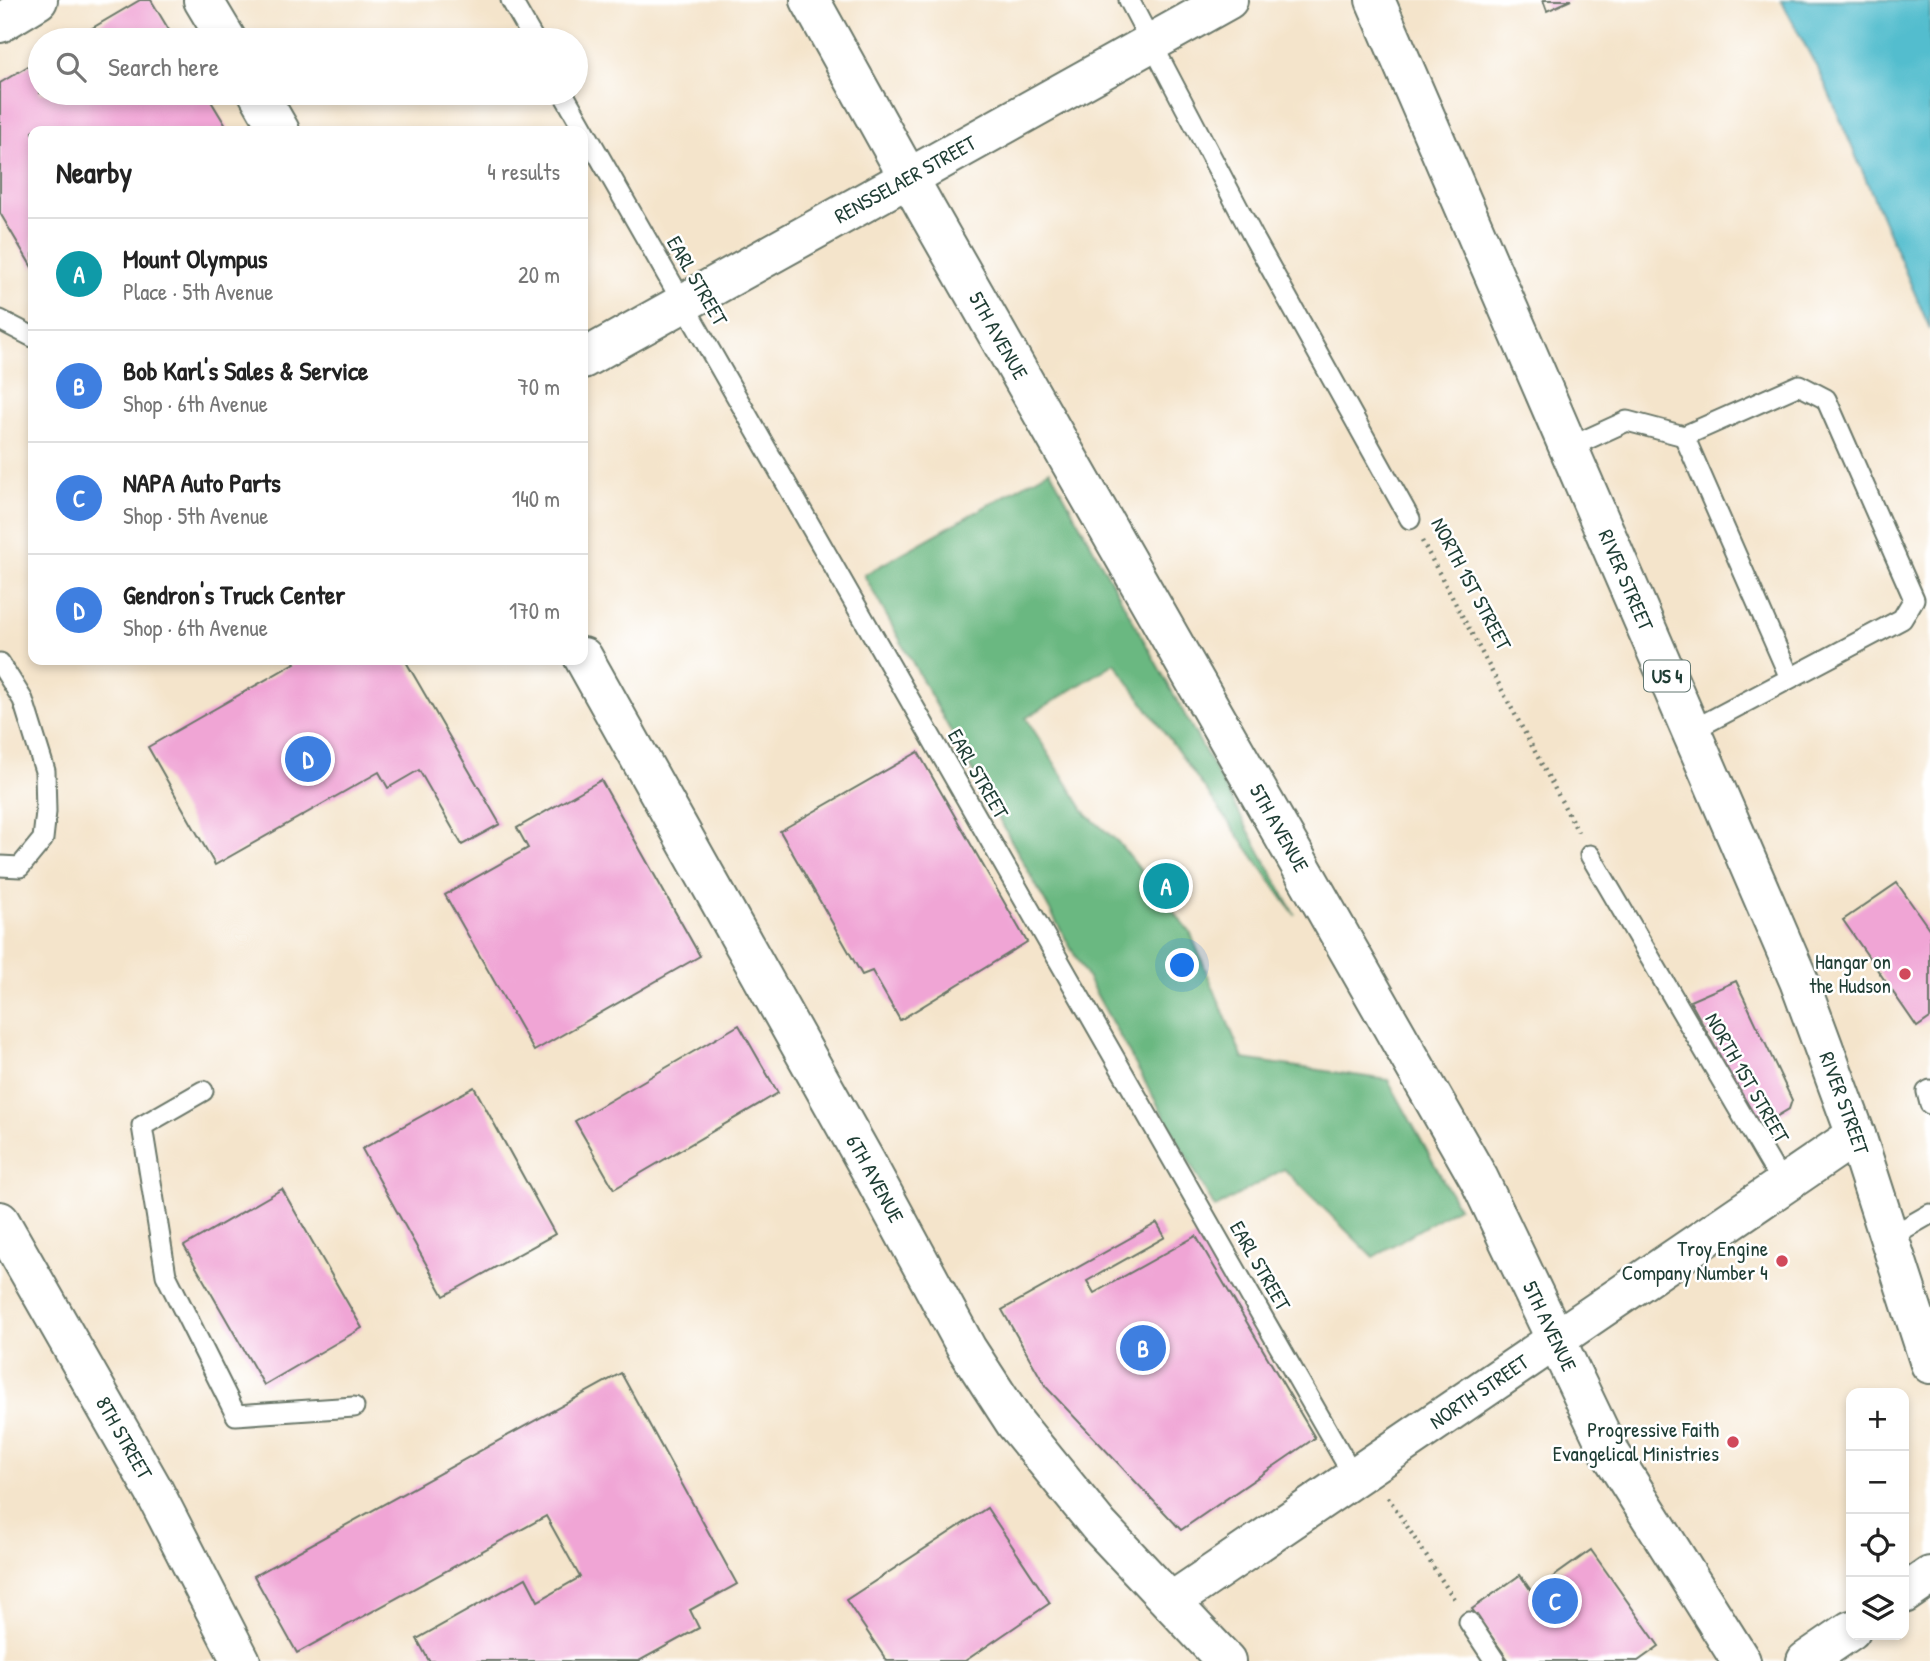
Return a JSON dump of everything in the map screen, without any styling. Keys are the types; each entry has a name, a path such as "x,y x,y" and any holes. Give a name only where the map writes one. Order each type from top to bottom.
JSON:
{"street":[{"path":"0,23 38,0"},
{"path":"203,0 220,28"},
{"name":"5TH AVENUE","path":"810,0 908,178 1479,1179 1609,1451 1741,1661"},
{"name":"RENSSELAER STREET","path":"588,356 1228,0"},
{"name":"RIVER STREET","path":"1375,0 1799,981 1856,1135 1930,1364"},
{"path":"265,105 277,126"},
{"name":"6TH AVENUE","path":"587,665 868,1166 967,1349 1015,1423 1099,1526 1226,1661"},
{"name":"NORTH STREET","path":"1171,1602 1856,1135"},
{"name":"8TH STREET","path":"0,1220 154,1491 241,1661"},
{"path":"1909,1591 1930,1576"},
{"path":"1806,1661 1846,1633"}],"lane":[{"path":"511,0 527,28"},
{"name":"NORTH 1ST STREET","path":"1129,0 1255,240 1410,519"},
{"name":"EARL STREET","path":"570,105 582,126"},
{"name":"EARL STREET","path":"588,137 1361,1472"},
{"path":"0,320 28,334"},
{"path":"1569,448 1627,421 1684,436 1799,385 1826,399 1914,598 1902,619 1691,731"},
{"path":"1684,436 1790,678"},
{"path":"0,663 23,700 45,771 46,812 43,839 20,867 0,866"},
{"name":"NORTH 1ST STREET","path":"1590,855 1783,1185"},
{"path":"1930,1090 1927,1092 1930,1104"},
{"path":"203,1091 142,1126 166,1275 236,1415 355,1407"},
{"path":"1888,1238 1930,1214"},
{"path":"1468,1622 1495,1661"}],"path":[{"name":"NORTH 1ST STREET","path":"1410,519 1590,855"},
{"path":"1361,1472 1468,1622"}],"green space":[{"path":"1050,470 1295,915 1115,663 1026,718 1087,815 1118,842 1190,932 1243,1059 1388,1080 1458,1207 1373,1257 1284,1169 1215,1208 864,575"}],"water":[{"path":"1781,0 1930,0 1930,329 1822,77"}],"building":[{"path":"140,0 151,0 168,28 92,28"},
{"path":"1543,0 1571,0 1547,11"},
{"path":"28,66 28,105 213,105 226,126 28,126 28,261 0,213 0,83"},
{"path":"292,665 408,665 500,824 462,845 419,770 388,788 379,772 215,865 148,747"},
{"path":"918,752 1027,942 900,1020 872,971 862,975 780,831"},
{"path":"601,780 700,956 534,1051 445,895 528,848 517,828"},
{"name":"Hangar on the Hudson","path":"1897,883 1930,930 1930,1018 1917,1027 1843,920"},
{"path":"1736,981 1792,1100 1789,1109 1759,1127 1690,1001"},
{"path":"739,1025 778,1093 614,1189 575,1121"},
{"path":"474,1087 555,1234 444,1296 362,1149"},
{"path":"282,1189 362,1328 264,1385 184,1246"},
{"path":"1157,1223 1165,1237 1087,1281 1094,1293 1196,1236 1315,1438 1181,1530 1046,1387 1002,1310"},
{"path":"621,1373 737,1584 690,1610 699,1628 639,1661 429,1661 417,1639 526,1578 538,1601 580,1577 546,1516 297,1653 254,1576"},
{"path":"987,1508 1050,1603 965,1661 887,1661 846,1600"},
{"path":"1591,1550 1659,1646 1638,1661 1509,1661 1472,1609 1520,1575 1532,1592"}],"place":[{"name":"Gendron's Truck Center","path":"308,759"},
{"name":"Mount Olympus","path":"1166,886"},
{"name":"Hangar on the Hudson","path":"1905,974"},
{"name":"Troy Engine Company Number 4","path":"1782,1261"},
{"name":"Bob Karl's Sales & Service","path":"1143,1348"},
{"name":"Progressive Faith Evangelical Ministries","path":"1733,1442"},
{"name":"NAPA Auto Parts","path":"1555,1601"}]}
